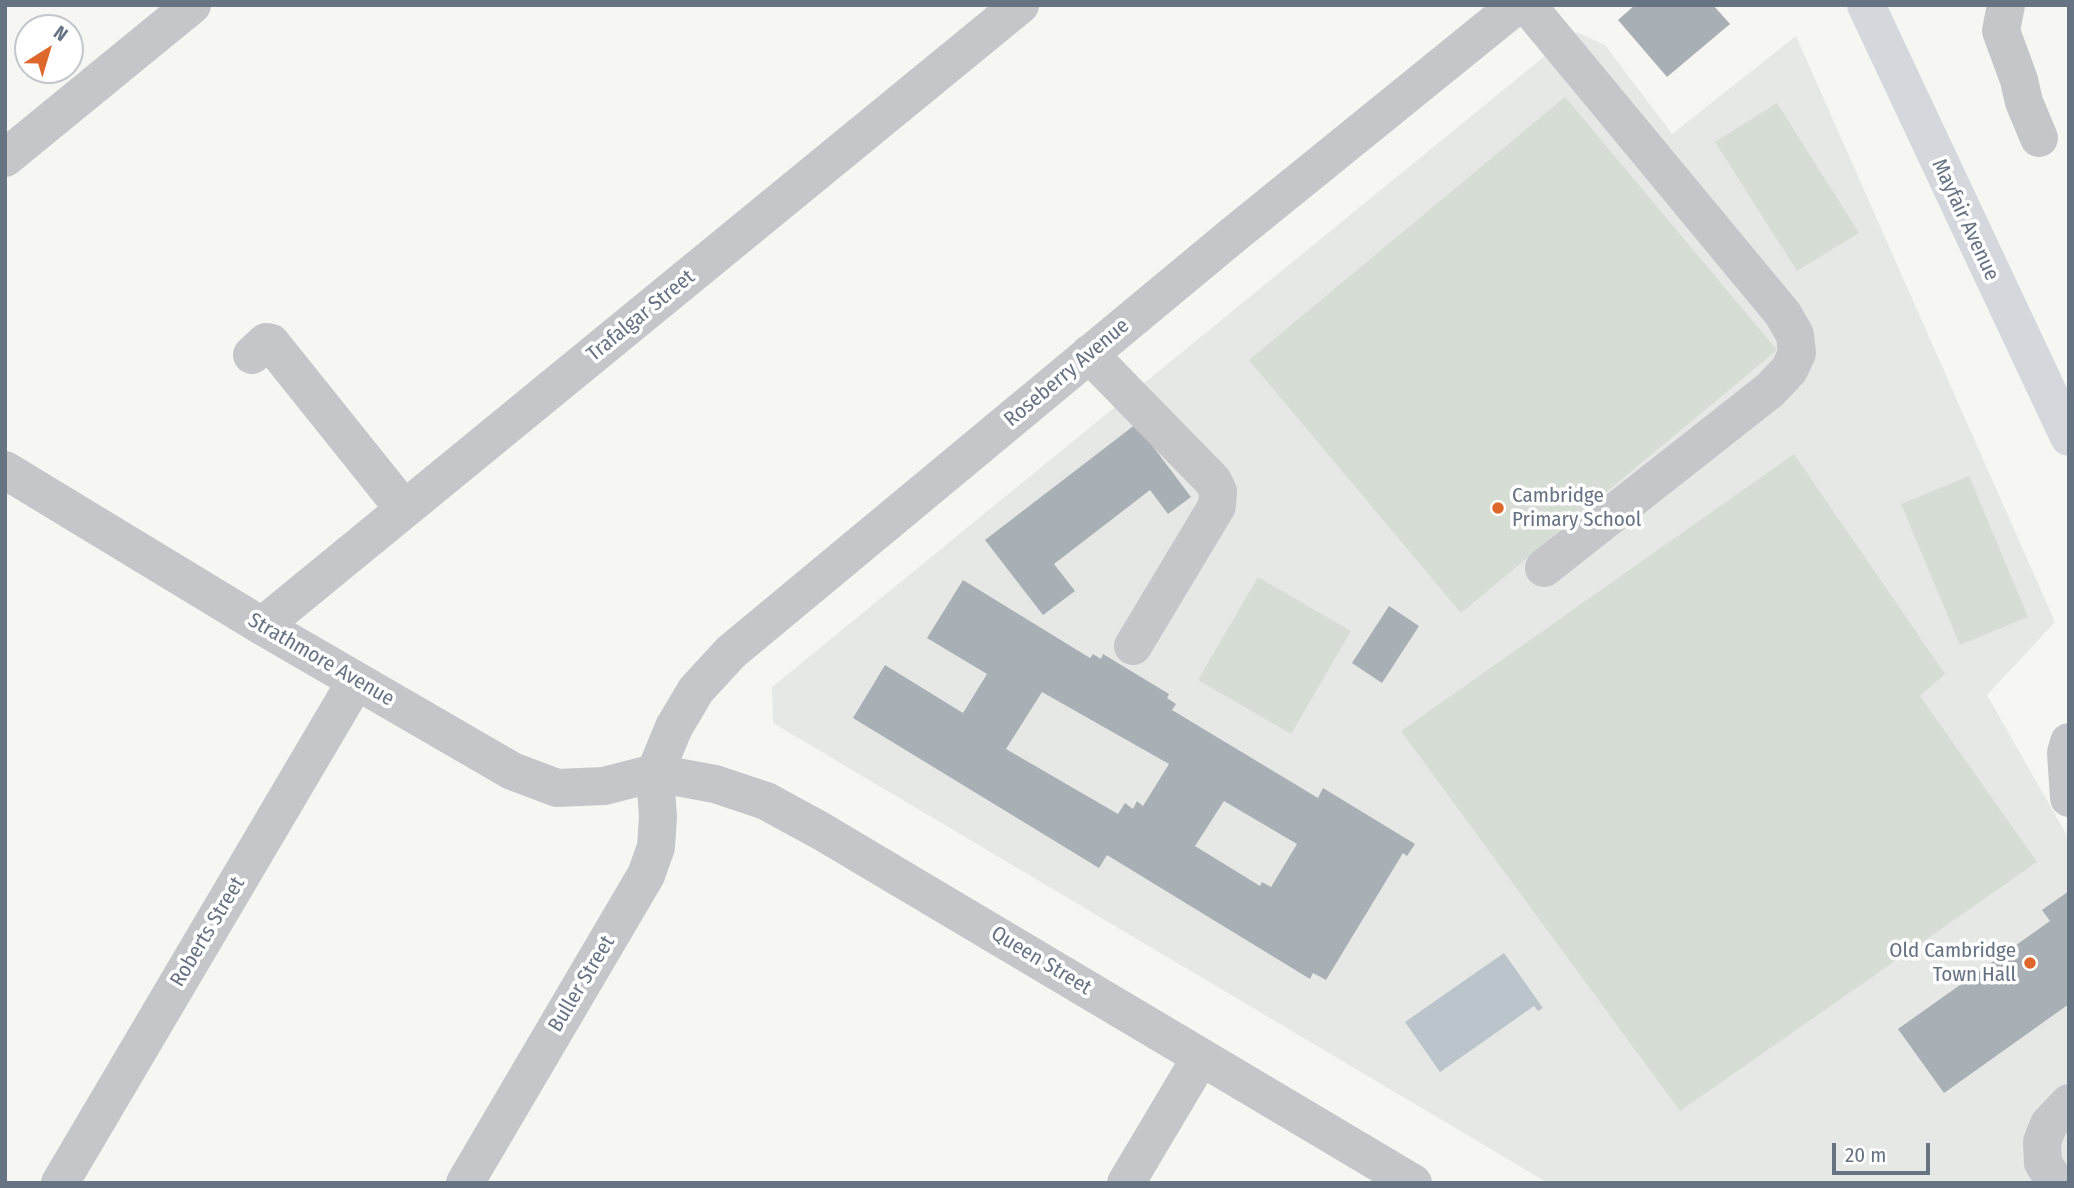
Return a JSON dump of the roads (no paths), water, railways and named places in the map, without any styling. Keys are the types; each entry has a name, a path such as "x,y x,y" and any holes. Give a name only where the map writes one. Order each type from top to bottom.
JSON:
{"main road":[{"name":"Mayfair Avenue","path":"1866,5 2068,440"}],"street":[{"path":"5,158 192,5"},
{"name":"Trafalgar Street","path":"262,626 1020,5"},
{"name":"Roseberry Avenue","path":"655,773 674,727 696,690 731,652 1231,236 1517,5"},
{"path":"1527,5 1783,314 1795,335 1797,353 1790,370 1770,390 1544,568"},
{"path":"2006,5 2001,32 2039,138"},
{"path":"252,355 266,342 271,343 404,509"},
{"path":"1089,354 1213,481 1218,491 1217,506 1133,646"},
{"name":"Strathmore Avenue","path":"6,473 512,771 557,788 604,786 655,773"},
{"name":"Roberts Street","path":"60,1183 356,681"},
{"path":"2069,742 2066,765 2069,798"},
{"name":"Queen Street","path":"655,773 715,784 766,801 821,831 1413,1183"},
{"name":"Buller Street","path":"465,1183 646,875 656,847 658,817 655,773"},
{"path":"1126,1183 1201,1057"},
{"path":"2056,1183 2043,1163 2042,1142 2049,1124 2069,1103"}],"place":[{"name":"Cambridge Primary School","path":"1498,508"},
{"name":"Old Cambridge Town Hall","path":"2030,963"}]}
